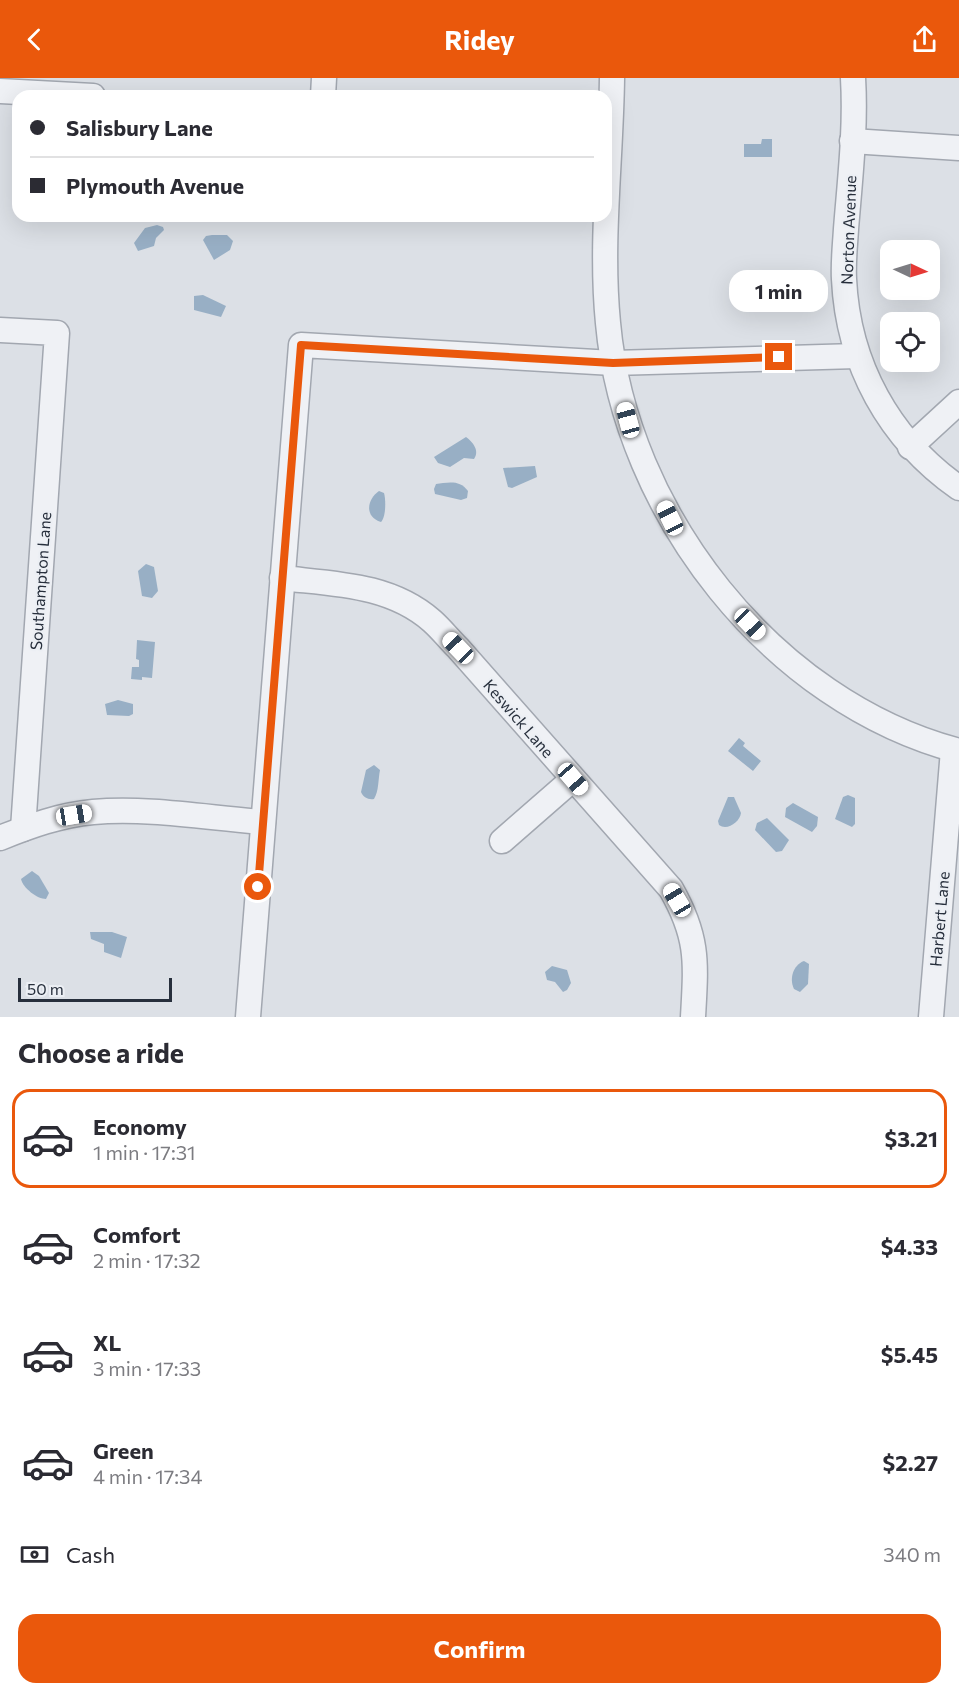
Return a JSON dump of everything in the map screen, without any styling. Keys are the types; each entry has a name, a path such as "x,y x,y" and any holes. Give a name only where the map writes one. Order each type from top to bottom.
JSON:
{"street":[{"name":"Norton Avenue","path":"853,78 852,141 843,277 847,313 857,356 893,425 910,447 959,488"},
{"path":"852,141 959,148"},
{"path":"606,222 604,271 608,324 613,363 628,420 646,470 665,508 699,563 733,607 798,668 878,719 956,751"},
{"name":"Southampton Lane","path":"0,330 57,333 22,829"},
{"path":"248,1017 301,345 613,363 857,356"},
{"path":"910,447 959,402"},
{"name":"Keswick Lane","path":"282,578 359,586 407,603 431,621 458,648 671,890 684,911 692,934 696,959 693,1017"},
{"name":"Harbert Lane","path":"932,1017 956,751"},
{"path":"502,841 573,779"},
{"path":"0,838 55,818 93,812 126,811 263,822"}],"water":[{"path":"762,139 772,139 772,157 744,157 744,144 761,144"},
{"path":"157,225 163,227 164,230 156,238 154,246 138,251 134,243 145,228"},
{"path":"227,235 233,241 230,250 214,260 203,240 206,236"},
{"path":"203,295 226,306 221,317 194,310 194,296"},
{"path":"466,437 475,447 474,459 464,458 450,467 438,463 434,457"},
{"path":"535,466 537,477 512,488 508,487 503,468"},
{"path":"436,484 460,484 468,491 467,498 461,500 435,494"},
{"path":"379,491 384,493 385,500 385,512 381,522 372,516 369,508 372,499"},
{"path":"146,564 154,567 158,591 152,598 142,596 138,571"},
{"path":"137,640 155,642 152,678 131,679 132,667 139,667 139,660 136,659"},
{"path":"118,700 133,704 133,714 129,716 107,715 105,704"},
{"path":"739,738 745,743 743,746 761,761 753,771 728,751"},
{"path":"374,765 380,770 377,792 374,799 370,799 364,797 361,792 366,770"},
{"path":"848,795 855,798 855,824 852,827 835,819 843,797"},
{"path":"728,797 734,797 741,813 733,825 722,827 718,821"},
{"path":"793,803 818,817 817,826 812,832 785,817 786,808"},
{"path":"767,818 789,840 782,851 776,852 755,830 757,823"},
{"path":"32,871 39,876 49,893 46,899 35,895 22,882 21,879"},
{"path":"90,932 112,932 127,937 121,958 104,952 104,944 91,939"},
{"path":"804,961 809,964 808,984 800,992 794,989 792,977 797,966"},
{"path":"552,966 567,970 571,983 567,990 563,992 555,982 547,980 545,972"}],"route":[{"path":"258,887 301,345 613,363 779,357"}]}
